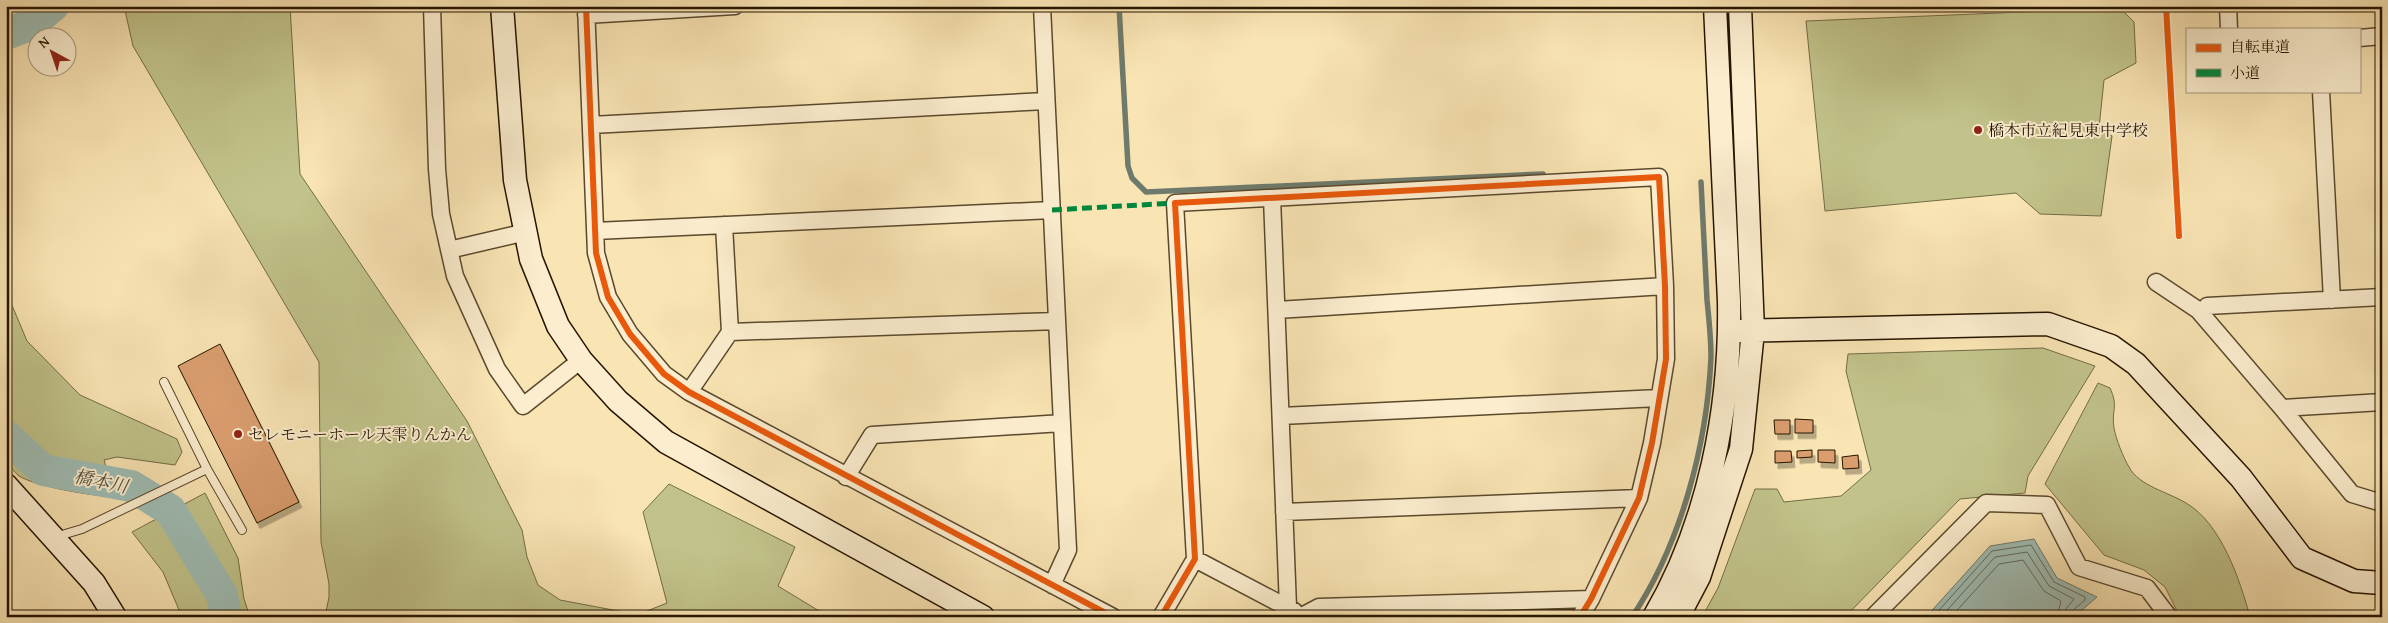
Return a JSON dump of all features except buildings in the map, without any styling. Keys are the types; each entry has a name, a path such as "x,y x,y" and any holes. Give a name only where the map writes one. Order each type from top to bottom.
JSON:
{"street":[{"path":"432,6 437,169 442,214 455,276 497,368 524,406 581,360"},
{"path":"502,6 515,180 531,259 558,326 581,360 618,401 666,442 983,617"},
{"path":"734,6 586,10 596,253 608,296 630,334 664,374 689,392 1113,617"},
{"path":"1042,6 1068,550 1052,584"},
{"path":"1654,617 1672,587 1701,507 1720,434 1730,331 1716,6"},
{"path":"1678,617 1699,577 1741,449 1753,331 1740,6"},
{"path":"2228,6 2229,28"},
{"path":"2360,38 2382,36"},
{"path":"2321,92 2332,300"},
{"path":"591,125 1046,101"},
{"path":"1161,617 1195,559 1175,203 1659,177 1665,286 1666,359 1652,443 1639,498 1591,600 1580,617"},
{"path":"1272,198 1288,607"},
{"path":"595,231 1052,210"},
{"path":"689,392 730,332 724,225"},
{"path":"449,250 526,232"},
{"path":"2156,282 2198,310 2282,408 2352,494 2382,503"},
{"path":"1276,310 1665,286"},
{"path":"2206,306 2382,297"},
{"path":"730,332 1057,321"},
{"path":"1730,331 2048,324 2111,346 2136,364 2241,478 2302,558 2354,581 2382,583"},
{"path":"1281,416 1659,398"},
{"path":"2282,408 2382,402"},
{"path":"846,476 872,436 1062,423"},
{"path":"6,485 94,583 115,617"},
{"path":"1284,512 1639,498"},
{"path":"1873,617 1986,503 1994,503 2047,505 2079,567 2147,588 2169,617"},
{"path":"1195,559 1288,607 1302,617 1319,608 1591,600"}],"lane":[{"path":"164,382 207,469 242,530"},
{"path":"54,538 82,529 207,469"}],"green space":[{"path":"124,6 290,6 300,174 467,421 522,530 527,557 538,585 560,600 629,613 642,613 667,603 643,512 669,484 795,547 778,586 829,617 325,617 329,597 329,584 321,542 319,362 133,46"},
{"path":"2120,8 2134,22 2136,63 2104,80 2099,128 2112,136 2101,216 2040,214 2016,193 1825,211 1806,21"},
{"path":"6,291 27,341 80,395 177,439 182,452 175,465 117,457 104,460 115,497 80,493 39,484 15,473 6,461"},
{"path":"2043,348 2095,366 2028,476 2025,493 1960,499 1845,617 1702,617 1718,588 1755,489 1777,489 1784,502 1841,496 1871,470 1846,371 1848,354"},
{"path":"2098,383 2110,388 2113,394 2115,432 2129,467 2134,474 2147,484 2186,503 2209,524 2219,538 2235,570 2250,617 2180,617 2165,587 2144,570 2104,555 2045,484"},
{"path":"205,493 238,558 244,599 250,617 182,617 163,572 132,532"}],"water":[{"path":"2034,539 2057,578 2097,597 2074,617 1926,617 1990,546"}],"waterway":[{"name":"橋本川","path":"6,34 30,25 53,6"},
{"path":"1119,6 1128,166 1132,178 1146,192 1543,174"},
{"path":"1632,617 1664,558 1677,526 1688,493 1704,424 1711,357 1701,182"},
{"name":"橋本川","path":"6,436 43,470 131,486 170,510 222,595 226,617"}],"marked path":[{"path":"1052,210 1175,203"}],"cycle path":[{"path":"586,6 596,253 608,297 630,334 664,374 689,392 1113,617"},
{"path":"2166,6 2179,236"},
{"path":"1161,617 1195,559 1175,203 1659,177 1665,286 1666,359 1652,443 1639,498 1591,599 1580,617"}],"place":[{"name":"橋本市立紀見東中学校","path":"1978,130"},
{"name":"セレモニーホール天雫りんかん","path":"238,434"}]}
